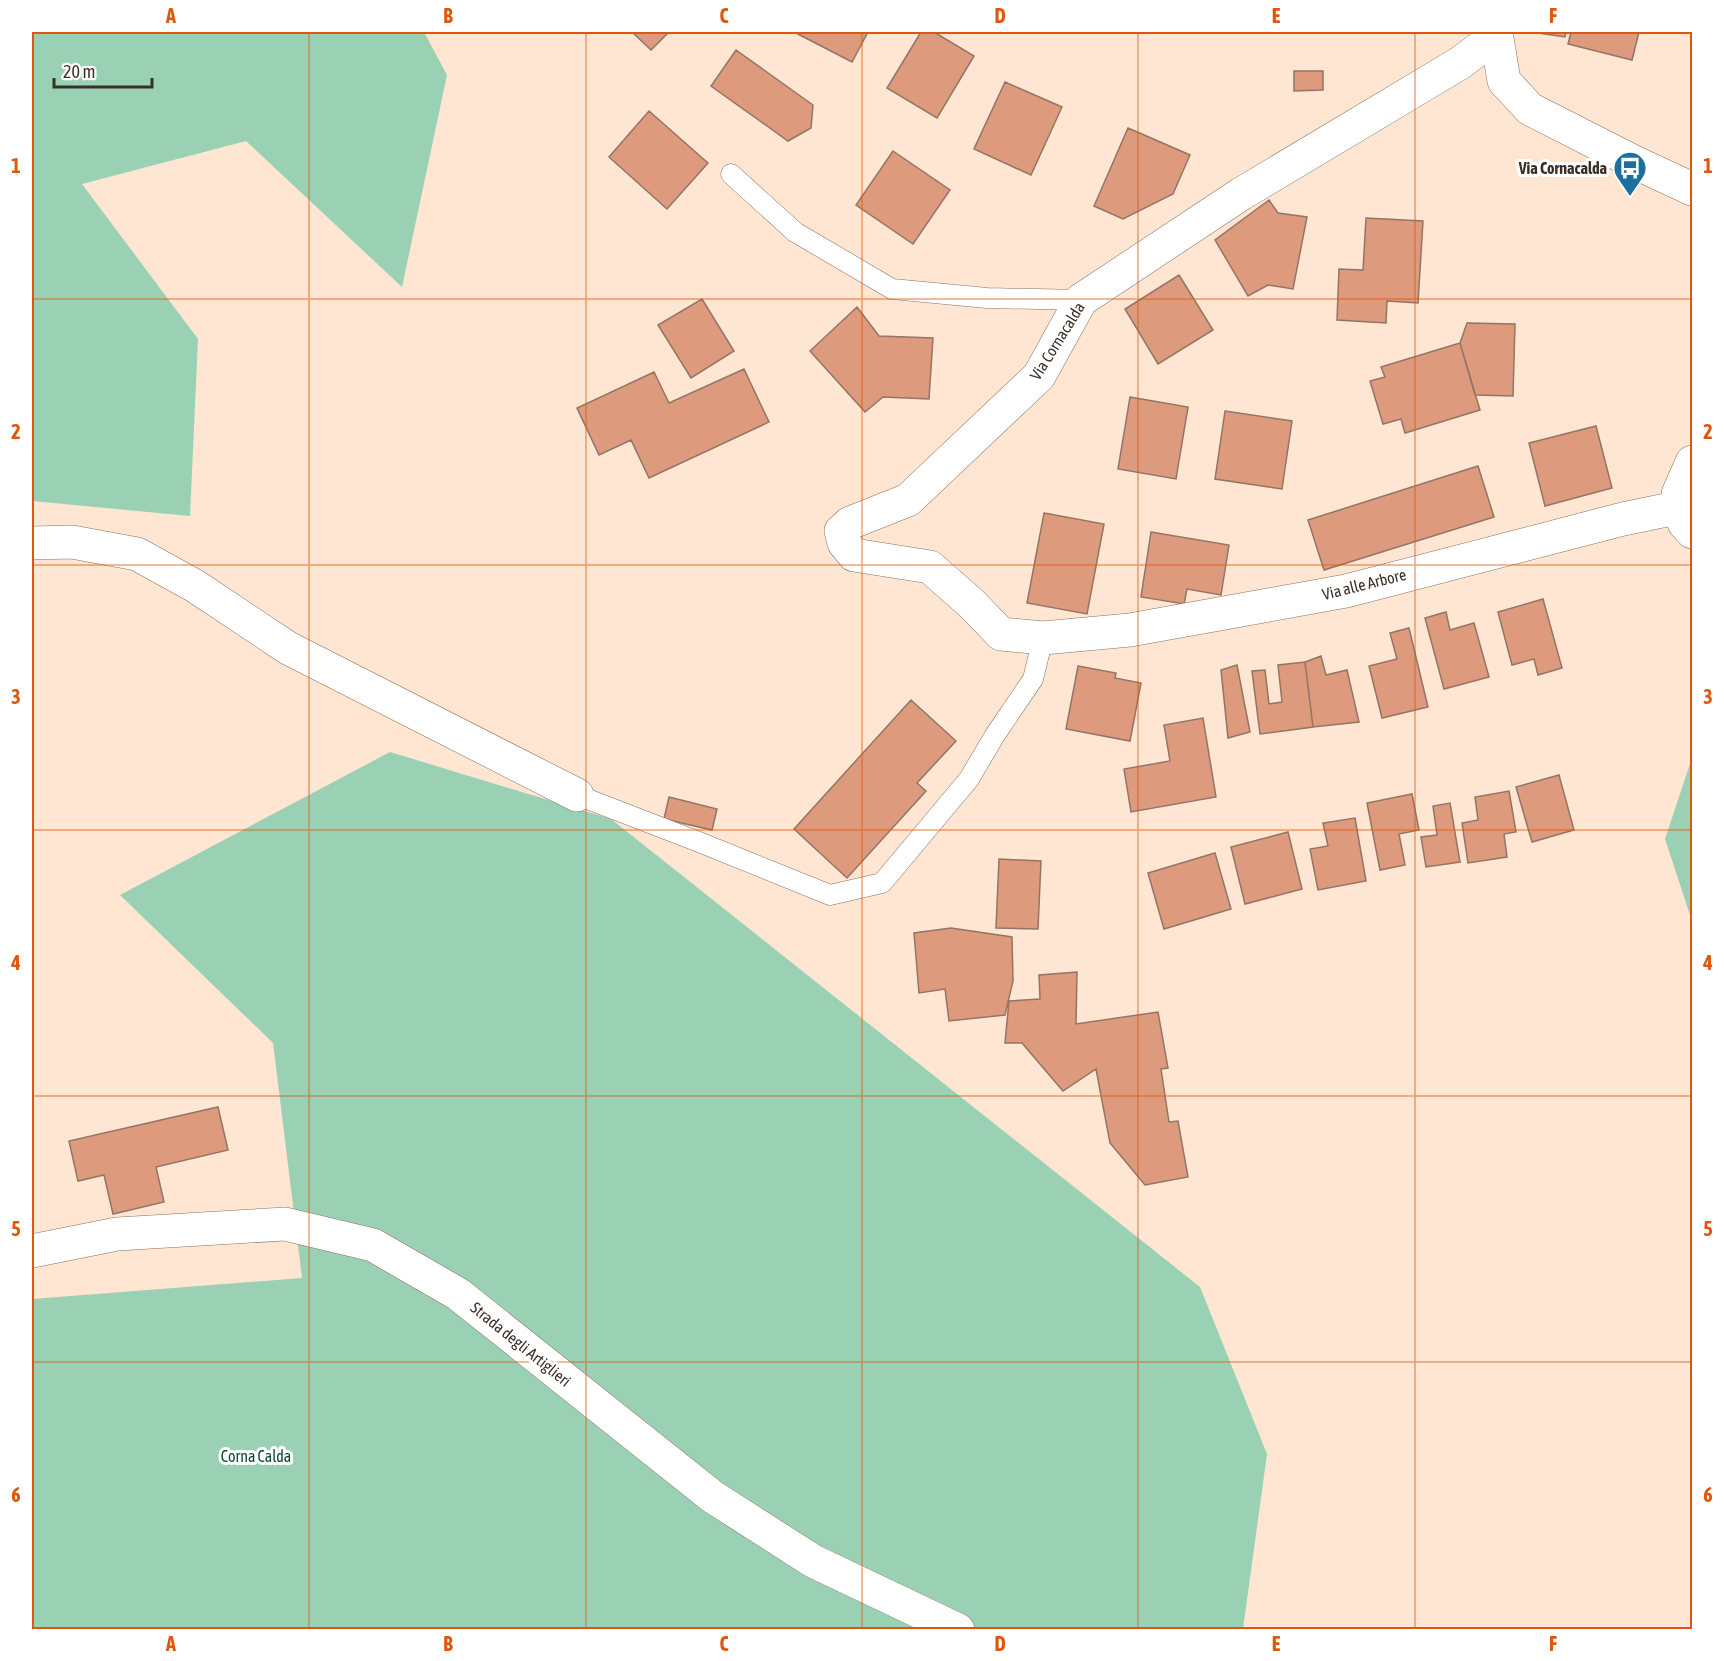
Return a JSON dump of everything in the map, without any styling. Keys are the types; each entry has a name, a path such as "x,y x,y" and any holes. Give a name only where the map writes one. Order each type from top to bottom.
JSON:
{"street":[{"path":"1496,34 1504,81 1530,109 1692,189"},
{"name":"Via Cornacalda","path":"1043,638 1001,634 972,604 930,567 854,555 844,543 841,531 850,523 908,500 1031,384 1039,376 1081,300 1240,194 1460,63 1496,34"},
{"path":"1687,519 1678,494 1692,462"},
{"name":"Via alle Arbore","path":"1043,638 1130,630 1346,591 1623,519 1687,519"},
{"path":"32,543 72,542 137,554 195,586 288,648 577,795"},
{"name":"Strada degli Artiglieri","path":"32,1251 117,1234 285,1224 373,1245 458,1294 712,1497 813,1561 958,1629"}],"lane":[{"path":"731,174 795,231 892,289 987,298 1081,300"},
{"path":"577,795 830,895 882,883 969,779 995,735 1033,679 1043,638"}],"green space":[{"path":"32,32 424,32 447,75 402,287 246,141 82,184 198,339 190,516 32,501"},
{"name":"Corna Calda","path":"390,752 611,819 1200,1287 1267,1454 1243,1629 32,1630 32,1299 302,1278 273,1043 120,895"},
{"path":"1692,758 1692,921 1665,839"}],"building":[{"path":"632,32 669,32 651,50"},
{"path":"794,32 868,32 852,62"},
{"path":"921,32 934,32 974,56 937,118 887,88"},
{"path":"1531,32 1566,32 1565,37"},
{"path":"1571,32 1639,32 1632,60 1568,44"},
{"path":"736,50 813,105 811,128 788,141 711,86"},
{"path":"1294,71 1323,71 1323,90 1294,91"},
{"path":"1005,82 1062,107 1031,175 974,149"},
{"path":"649,111 708,163 667,209 609,157"},
{"path":"1128,128 1190,155 1173,194 1123,219 1094,206"},
{"path":"893,151 950,190 913,244 856,205"},
{"path":"1269,200 1278,213 1307,217 1293,289 1268,285 1248,296 1215,240"},
{"path":"1366,218 1423,221 1418,303 1387,301 1386,323 1337,320 1339,269 1363,270"},
{"path":"1179,275 1213,330 1158,364 1125,309"},
{"path":"702,299 734,351 691,378 658,325"},
{"path":"857,307 879,336 933,338 929,399 883,397 865,412 810,351"},
{"path":"1467,323 1515,324 1513,396 1475,395 1460,343"},
{"path":"1460,343 1480,410 1405,433 1401,419 1383,424 1370,381 1385,377 1381,367"},
{"path":"744,369 769,422 649,478 631,440 599,455 577,408 654,372 669,403"},
{"path":"1130,397 1188,407 1176,479 1118,469"},
{"path":"1225,411 1292,421 1282,489 1215,479"},
{"path":"1596,426 1612,488 1545,506 1529,443"},
{"path":"1478,466 1494,517 1324,570 1308,520"},
{"path":"1044,513 1104,524 1087,614 1027,603"},
{"path":"1151,532 1229,545 1221,595 1187,589 1184,604 1141,597"},
{"path":"1543,599 1562,668 1538,675 1534,659 1512,665 1498,612"},
{"path":"1446,612 1450,630 1474,623 1489,677 1444,689 1425,618"},
{"path":"1409,628 1428,707 1382,718 1369,666 1397,659 1390,633"},
{"path":"1321,656 1326,675 1347,670 1359,722 1313,727 1305,662"},
{"path":"1305,662 1313,727 1260,734 1252,671 1265,670 1269,704 1282,702 1278,665"},
{"path":"1237,665 1250,732 1228,738 1221,670"},
{"path":"1078,666 1116,673 1115,678 1141,683 1130,741 1066,729"},
{"path":"911,700 956,741 917,783 926,791 847,878 794,829"},
{"path":"1203,718 1216,797 1131,812 1124,769 1170,761 1164,725"},
{"path":"1559,775 1574,830 1532,842 1516,787"},
{"path":"1509,791 1516,832 1504,834 1507,857 1468,863 1462,823 1478,820 1475,797"},
{"path":"1412,794 1419,830 1399,834 1405,865 1380,870 1367,803"},
{"path":"669,797 717,809 712,830 664,819"},
{"path":"1450,803 1460,862 1426,867 1421,837 1437,835 1433,806"},
{"path":"1355,818 1366,881 1318,890 1310,849 1328,846 1323,823"},
{"path":"1288,832 1302,889 1245,904 1231,847"},
{"path":"1215,853 1231,909 1164,929 1148,873"},
{"path":"999,859 1041,861 1038,929 996,928"},
{"path":"951,928 1012,937 1013,981 1005,1015 949,1021 945,989 919,993 914,933"},
{"path":"1077,972 1076,1024 1158,1012 1168,1068 1161,1069 1169,1122 1178,1121 1188,1177 1145,1185 1110,1143 1096,1069 1063,1091 1022,1043 1005,1043 1009,1001 1040,999 1039,975"},
{"path":"218,1107 228,1150 156,1167 164,1202 113,1214 104,1175 78,1181 69,1141"}],"place":[{"name":"Via Cornacalda","path":"1630,197"}]}
